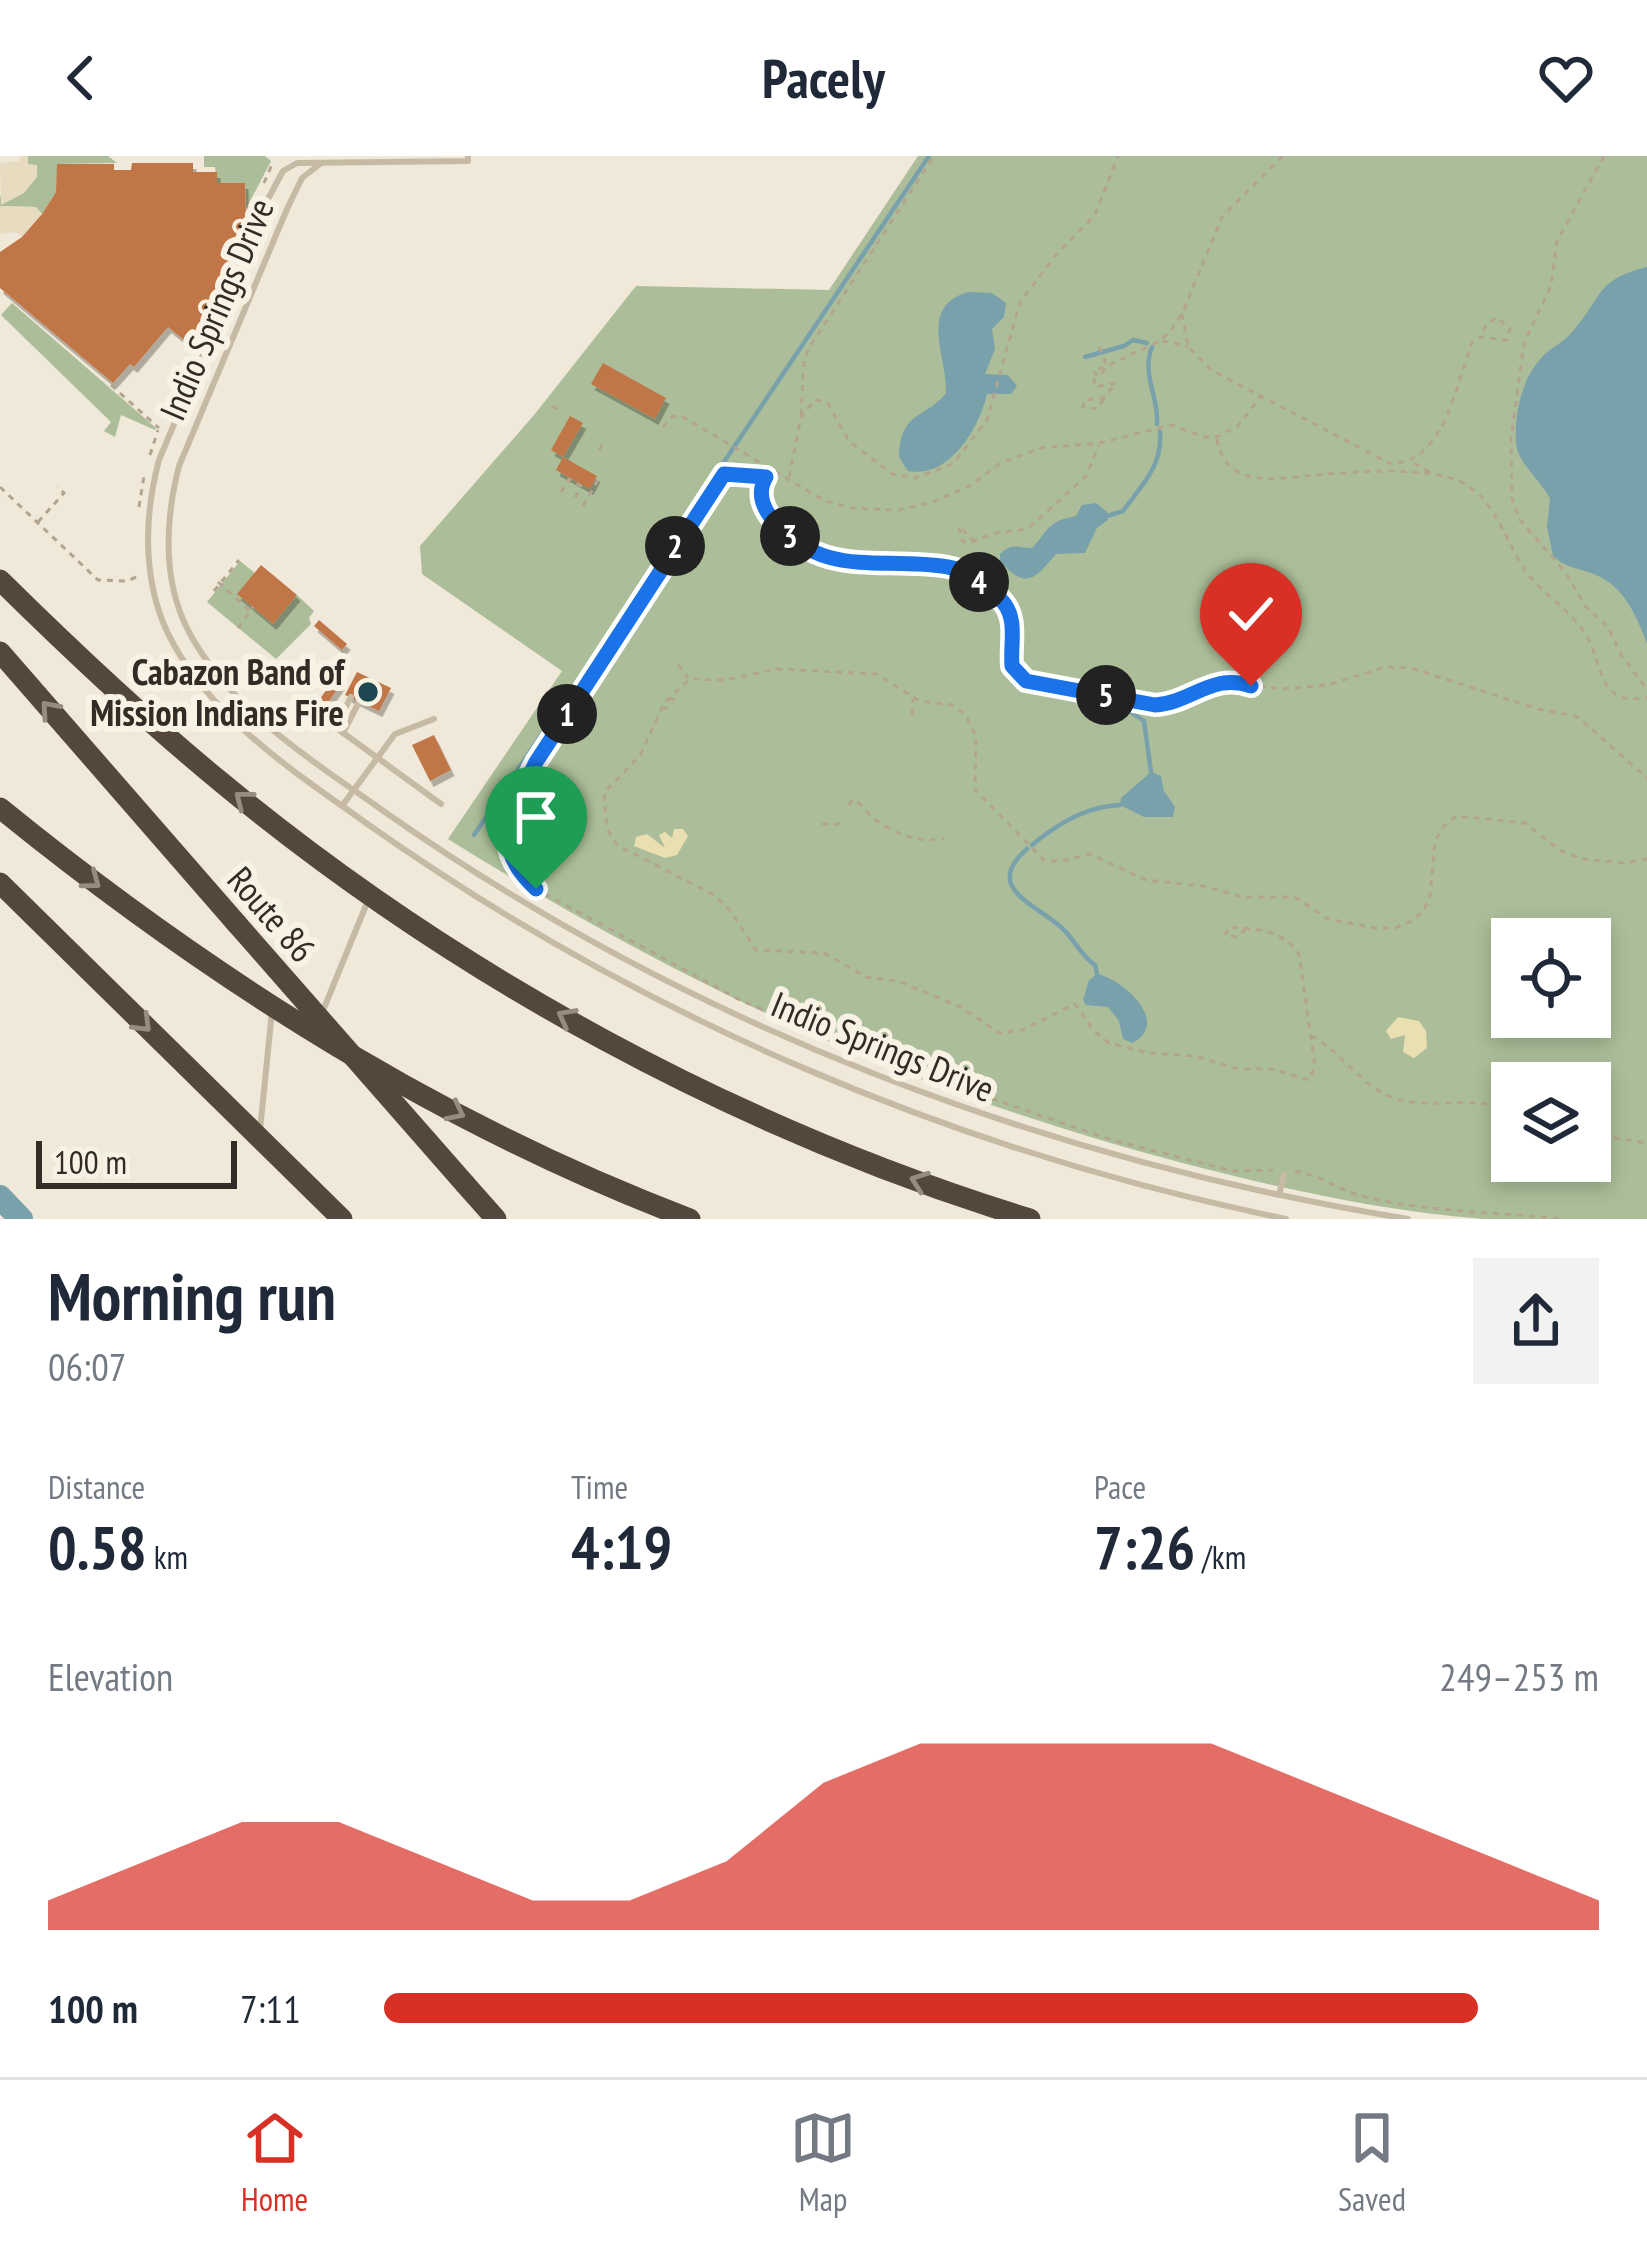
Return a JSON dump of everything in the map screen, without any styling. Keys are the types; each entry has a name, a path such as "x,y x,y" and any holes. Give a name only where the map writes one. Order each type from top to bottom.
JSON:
{"highway":[{"path":"0,580 178,746 284,832 370,894 546,1006 716,1095 916,1180 1030,1219"},
{"name":"Route 86","path":"0,652 496,1219"},
{"path":"0,808 120,902 272,1006 392,1079 594,1180 690,1219"},
{"path":"0,883 342,1219"}],"lane":[{"path":"322,163 468,161 468,156"},
{"name":"Indio Springs Drive","path":"322,163 302,178 287,209 172,492 171,581 182,616 216,671 257,716 353,789 516,899 785,1040 1038,1134 1124,1160 1279,1196 1408,1219"},
{"name":"Indio Springs Drive","path":"322,163 290,165 268,199 159,460 152,488 148,551 163,623 200,683 244,730 342,806 447,879 602,973 777,1058 1029,1154 1286,1219"},
{"path":"355,700 335,728 441,803"},
{"path":"342,806 395,734 434,719"},
{"path":"314,1032 370,894"},
{"path":"260,1139 272,1006"},
{"path":"1279,1196 1283,1175"}],"path":[{"path":"788,479 808,349 934,156"},
{"path":"801,417 815,400 827,402 854,446 892,474 915,478 944,470 961,456 987,420 1020,302 1095,215 1118,156"},
{"path":"1104,398 1116,383 1095,387 1098,367 1160,341 1182,314 1222,217 1283,156"},
{"path":"1604,156 1557,241 1551,286 1521,352 1511,440 1515,513 1566,573 1578,597 1608,627 1621,655 1647,688"},
{"path":"246,214 251,204 255,206"},
{"path":"1182,314 1188,346 1211,370 1383,463 1409,461 1436,438 1472,344 1486,325 1497,317 1510,329 1510,336"},
{"path":"1480,337 1507,340 1528,332"},
{"path":"1160,341 1188,346"},
{"path":"1099,347 1106,363"},
{"path":"111,385 161,428"},
{"path":"663,427 676,416 689,420 838,506 898,510 933,502 1020,454 1058,444 1100,443 1171,425 1216,437 1238,426 1260,397"},
{"path":"1216,437 1234,469 1264,481 1318,475 1432,475 1466,484 1483,499 1524,568 1586,635 1608,687 1620,697 1647,698"},
{"path":"599,450 605,441"},
{"path":"975,542 997,532 1022,531 1046,515 1087,476 1100,443"},
{"path":"1409,461 1432,475"},
{"path":"770,470 760,491 769,516 809,552 834,560 949,567 993,593 1011,616 1012,666 1026,681 1160,705 1223,681 1282,689 1327,685 1386,667 1411,668 1527,706 1578,717 1647,778"},
{"path":"766,477 724,474 536,762 508,825 506,844 521,875 536,889 740,1000 900,1067 1042,1119 1233,1171 1285,1170 1320,1176 1359,1196 1562,1219"},
{"path":"583,506 601,475"},
{"path":"561,492 569,479 575,481 581,486 574,500"},
{"path":"0,487 98,580 127,581 140,575"},
{"path":"37,523 64,493 57,487"},
{"path":"214,590 239,560"},
{"path":"219,583 252,609 238,628"},
{"path":"678,664 690,679"},
{"path":"1246,929 1270,930 1296,949 1315,1072 1304,1081 1272,1069 1238,1069 1195,1056 1148,1053 1109,1043 1075,1004 1022,1030 999,1034 961,1007 898,981 866,976 833,957 808,950 756,950 722,902 617,844 608,830 604,793 647,745 667,699 690,679 725,680 766,670 866,673 884,677 913,697 953,705 965,714 976,736 975,790 1045,861 1090,854 1146,880 1203,886 1243,897 1286,896 1328,919 1386,928 1403,925 1424,910 1436,842 1456,816 1525,823 1561,851 1582,859 1624,863 1647,859"},
{"path":"912,715 913,697"},
{"path":"667,699 681,700"},
{"path":"661,709 674,709"},
{"path":"849,805 857,801 869,818 914,839 944,839"},
{"path":"822,824 844,820"},
{"path":"1310,1036 1394,1098 1491,1103"},
{"path":"1611,1137 1647,1143"}],"green space":[{"path":"28,156 108,156 117,163 58,164 56,192 42,214 35,207 0,206 0,195 2,200 24,193 36,165 27,165"},
{"path":"204,156 265,156 271,161 246,209 245,184 217,183 215,167 204,167"},
{"path":"918,156 1647,156 1647,1219 1483,1219 1406,1210 1254,1181 1080,1134 892,1068 711,987 448,839 562,671 422,574 420,546 534,415 636,286 829,290"},
{"path":"12,303 155,430 121,415 115,437 104,431 111,422 1,315"},
{"path":"240,561 255,573 272,624 297,595 314,611 311,624 276,659 207,602"}],"sand":[{"path":"674,829 683,829 688,836 677,855 665,858 634,846 636,837 647,834 665,848 659,835 665,832 672,838"},
{"path":"1398,1017 1419,1021 1426,1031 1427,1048 1414,1058 1403,1052 1405,1035 1391,1039 1386,1031"}],"shaded area":[{"path":"21,156 37,165 37,177 24,193 1,205 0,163 19,161"},
{"path":"0,206 36,207 42,214 22,237 16,232 0,234"}],"water":[{"path":"1647,267 1647,643 1615,587 1553,556 1547,527 1550,499 1521,458 1516,432 1521,396 1536,365 1569,336 1608,284"},
{"path":"968,292 992,293 1006,303 1004,317 992,329 995,349 985,374 1008,375 1017,386 1011,394 987,394 969,436 949,459 937,467 908,471 899,457 904,431 946,393 939,335 943,309"},
{"path":"1096,503 1107,512 1108,520 1097,528 1085,553 1056,554 1031,578 1017,576 1000,561 1004,550 1032,548 1054,524 1076,516 1082,505"},
{"path":"1151,772 1161,776 1175,807 1173,817 1144,817 1120,805 1121,798"},
{"path":"1097,974 1130,993 1145,1014 1143,1034 1132,1043 1123,1039 1119,1021 1108,1007 1086,1005 1083,1000 1089,980"}],"building":[{"path":"132,163 193,163 193,172 217,172 217,183 245,183 246,222 199,334 184,340 168,327 134,367 130,364 113,383 0,288 0,252 22,237 42,214 56,192 57,164 114,164 114,170 131,170"},
{"path":"603,363 666,398 655,419 591,384"},
{"path":"570,416 583,423 563,457 551,450"},
{"path":"563,457 597,476 590,489 556,470"},
{"path":"261,565 297,595 273,624 237,594"},
{"path":"319,620 347,644 342,650 314,626"},
{"name":"Cabazon Band of Mission Indians Fire","path":"357,672 391,688 379,711 345,695"},
{"path":"334,679 341,684 317,718 310,713"},
{"path":"434,735 451,770 430,781 412,745"}],"waterway":[{"path":"474,835 929,156"},
{"path":"1085,357 1133,340 1147,343"},
{"path":"1152,347 1148,367 1157,424"},
{"path":"1107,516 1123,511 1149,475 1158,455 1160,432"},
{"path":"1110,708 1129,711 1144,721 1151,772"},
{"path":"1032,845 1073,817 1120,805"},
{"path":"1027,849 1010,874 1011,885 1067,933 1095,965 1097,974"},
{"path":"0,1197 21,1219"}],"place":[{"name":"Cabazon Band of Mission Indians Fire","path":"368,692"}],"route":[{"path":"536,889 510,860 506,844 515,807 536,762 724,474 766,477 760,491 769,516 809,552 834,560 949,567 972,578 1007,608 1012,666 1026,681 1155,705 1216,682 1251,686"}]}
